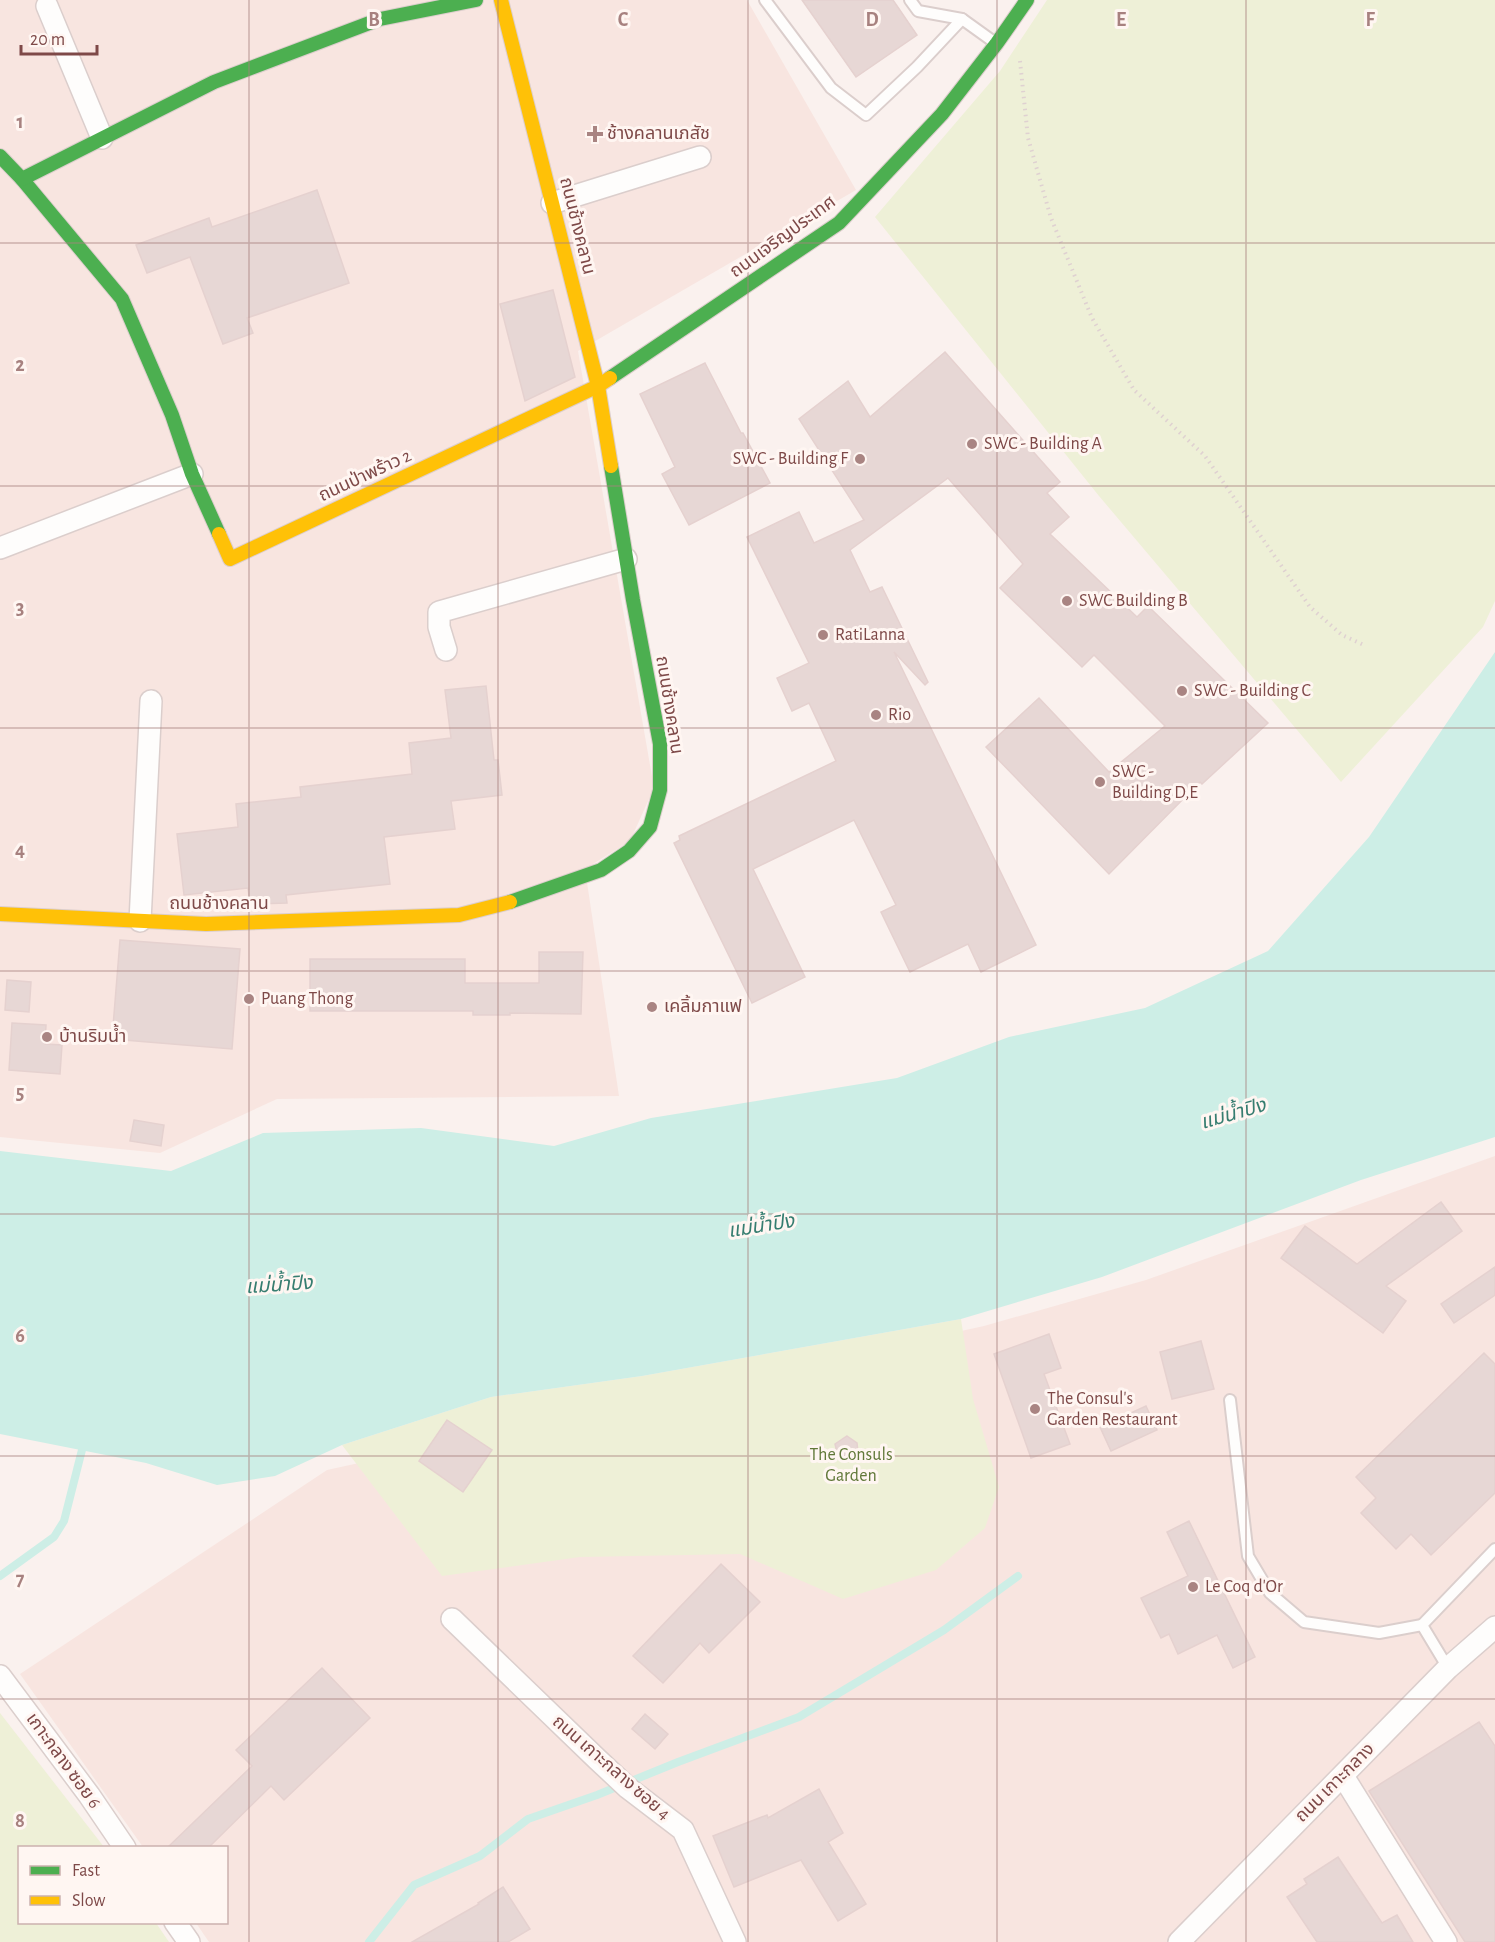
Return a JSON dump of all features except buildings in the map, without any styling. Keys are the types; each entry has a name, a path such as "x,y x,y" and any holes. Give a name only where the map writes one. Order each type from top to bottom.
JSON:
{"street":[{"path":"22,179 214,82 380,19 476,0"},
{"name":"ถนนช้างคลาน","path":"0,914 206,924 459,915 514,901 601,870 629,852 650,826 660,790 660,744 626,559 598,386 501,0"},
{"name":"ถนนเจริญประเทศ","path":"598,386 839,223 942,114 997,44 1027,0"},
{"path":"46,6 102,138"},
{"path":"0,156 22,179 122,299 172,415 192,474 0,546"},
{"path":"552,203 700,157"},
{"name":"ถนนป่าพร้าว 2","path":"192,474 230,559 598,386"},
{"path":"446,650 439,627 439,612 626,559"},
{"path":"140,921 150,701"},
{"name":"ถนน เกาะกลาง ซอย 4","path":"452,1619 624,1784 683,1830 735,1942"},
{"name":"ถนน เกาะกลาง","path":"1179,1942 1448,1668 1495,1627"},
{"name":"เกาะกลาง ซอย 6","path":"0,1676 89,1795 123,1846"},
{"path":"1343,1776 1446,1942"},
{"path":"176,1924 189,1942"}],"lane":[{"path":"765,0 831,88 866,115 910,74 962,19"},
{"path":"910,0 918,11 962,19 997,44"},
{"path":"918,11 926,0"},
{"path":"1230,1400 1248,1556 1269,1593 1304,1622 1379,1633 1422,1625 1495,1549"},
{"path":"1422,1625 1448,1668"}],"path":[{"path":"1015,18 1028,138 1051,218 1092,318 1134,390 1205,456 1310,607 1342,635 1366,646"}],"shaded area":[{"path":"0,0 747,0 856,190 578,351 654,788 630,841 585,869 619,1096 277,1099 160,1153 0,1137"},
{"path":"1495,1156 1495,1942 209,1942 197,1924 228,1924 228,1846 142,1846 20,1674 327,1470 984,1326 1146,1280"}],"green space":[{"path":"1047,0 1495,0 1495,601 1483,627 1341,782 1099,496 875,217 1000,71"},
{"name":"The Consuls Garden","path":"961,1319 973,1399 999,1487 985,1528 936,1570 843,1599 740,1554 580,1557 442,1576 342,1445 491,1397 642,1376"},
{"path":"0,1713 103,1846 18,1846 18,1924 157,1924 169,1942 0,1942"}],"water":[{"name":"แม่น้ำปิง","path":"1495,652 1495,1137 1361,1180 1102,1277 961,1319 642,1376 491,1397 342,1445 275,1476 217,1485 146,1463 0,1434 0,1151 171,1171 263,1133 421,1128 554,1146 651,1118 897,1078 1009,1037 1145,1008 1268,951 1369,837"}],"waterway":[{"path":"0,1576 54,1537 64,1521 84,1442"},
{"path":"369,1942 414,1885 480,1856 528,1819 597,1795 799,1717 944,1630 1018,1576"}],"traffic: fast":[{"path":"22,179 214,82 380,19 476,0"},
{"path":"610,378 839,223 942,114 1027,0"},
{"path":"0,156 22,179 122,299 172,415 192,474 219,534"},
{"path":"510,902 601,870 629,851 650,827 660,790 660,744 611,466"}],"traffic: slow":[{"path":"501,0 598,386 611,466"},
{"path":"219,534 230,559 598,386 610,378"},
{"path":"0,914 206,924 459,915 510,902"}],"place":[{"name":"ช้างคลานเภสัช","path":"595,134"},
{"name":"SWC - Building A","path":"972,444"},
{"name":"SWC - Building F","path":"860,459"},
{"name":"SWC Building B","path":"1067,601"},
{"name":"RatiLanna","path":"823,635"},
{"name":"SWC - Building C","path":"1182,691"},
{"name":"Rio","path":"876,715"},
{"name":"SWC - Building D,E","path":"1100,782"},
{"name":"Puang Thong","path":"249,999"},
{"name":"เคลิ้มกาแฟ","path":"652,1007"},
{"name":"บ้านริมน้ำ","path":"47,1037"},
{"name":"The Consul's Garden Restaurant","path":"1035,1409"},
{"name":"Le Coq d'Or","path":"1193,1587"}]}
